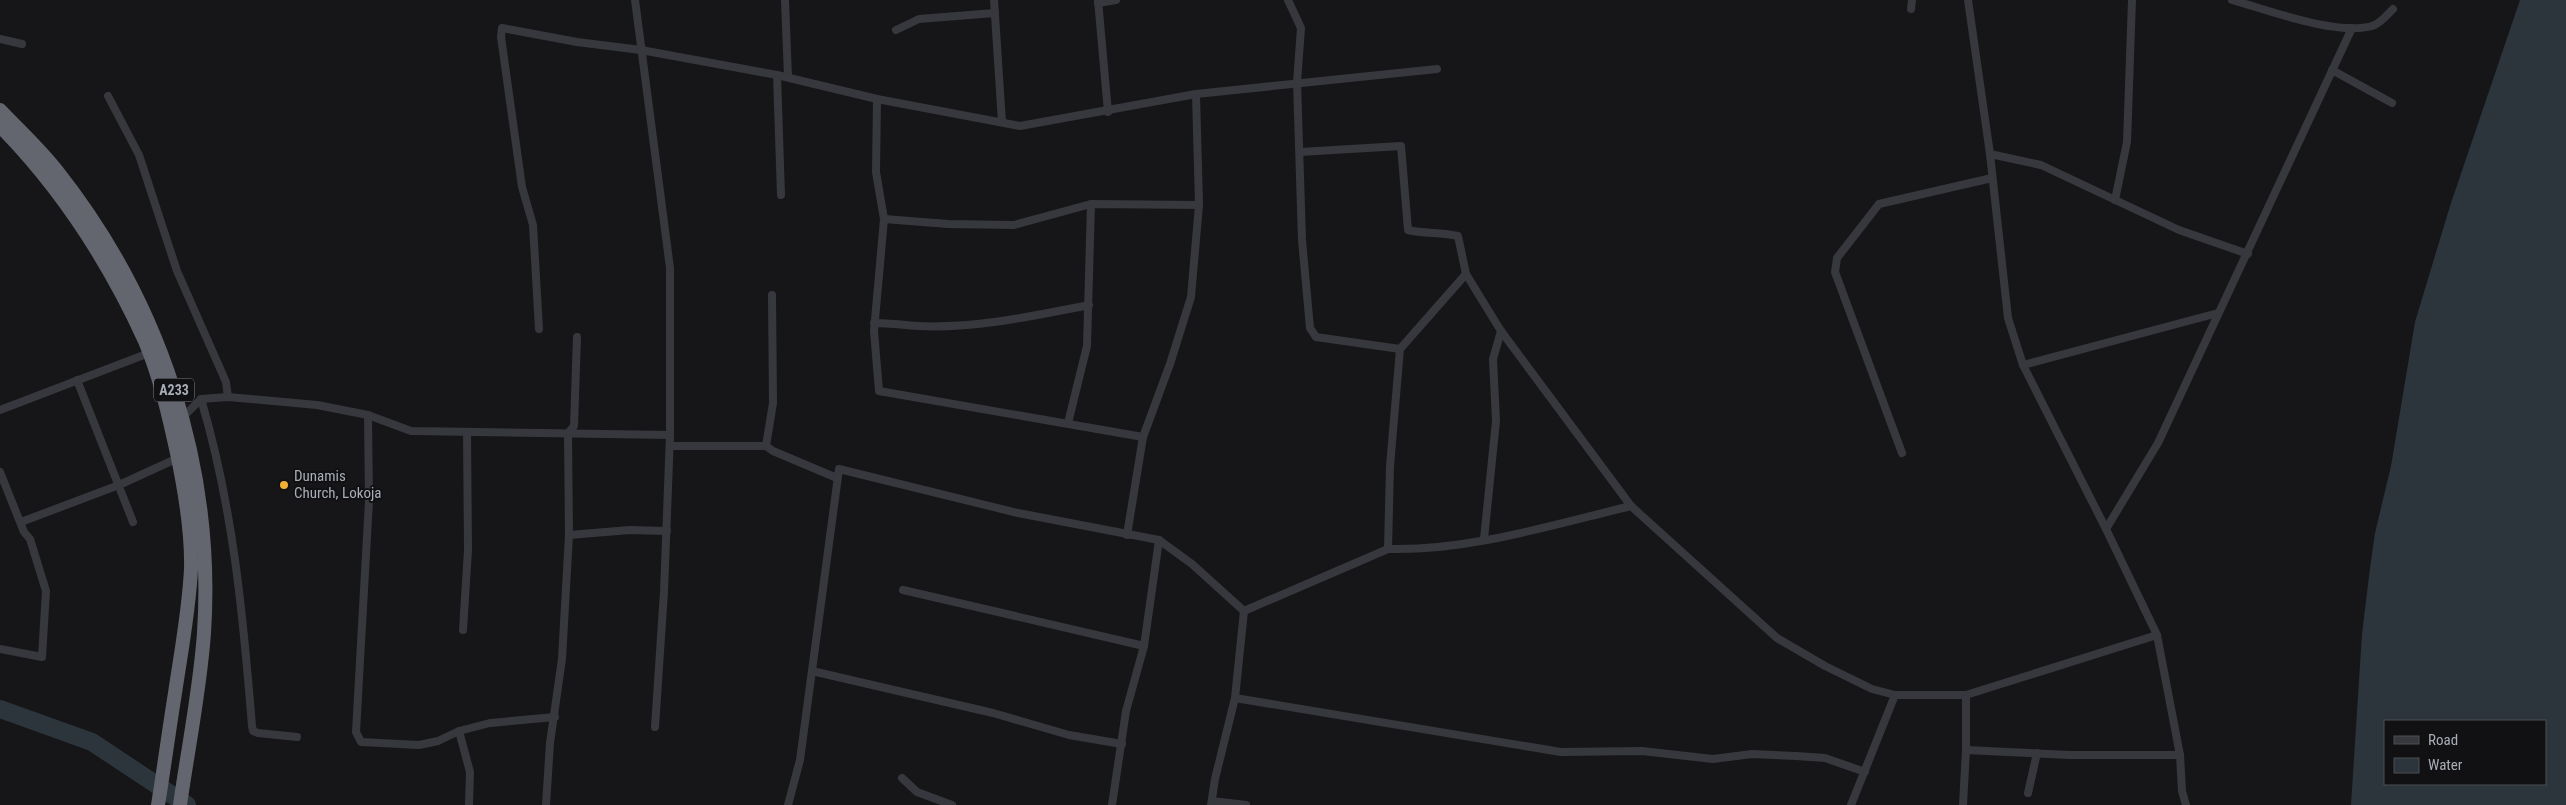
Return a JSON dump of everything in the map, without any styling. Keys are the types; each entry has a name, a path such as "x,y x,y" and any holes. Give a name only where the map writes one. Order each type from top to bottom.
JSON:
{"highway":[{"name":"A233","path":"0,110 56,170 70,200 116,282 149,353 160,386 178,458 185,489 191,569 184,636 158,805"},
{"name":"A233","path":"0,126 70,200 127,278 156,337 182,418 197,490 204,571 204,632 180,805"}],"street":[{"path":"635,0 670,268 670,446 667,531 655,727"},
{"path":"785,0 788,77"},
{"path":"994,0 1002,122"},
{"path":"1108,112 1098,2 1116,0"},
{"path":"1288,0 1301,28 1296,82 1302,240 1310,328 1316,337 1400,349"},
{"path":"1912,0 1912,10"},
{"path":"1968,0 1990,154 2008,318 2023,365 2157,635 2180,755 2182,791 2186,805"},
{"path":"2115,200 2127,142 2132,0"},
{"path":"2232,0 2326,26 2352,28 2373,26 2393,9"},
{"path":"896,30 919,19 995,13"},
{"path":"539,329 536,249 533,225 522,187 501,37 502,28 577,42 641,50 788,77 878,99 1020,126 1108,112 1196,94 1296,82 1437,69"},
{"path":"2106,529 2158,443 2352,28"},
{"path":"0,39 22,44"},
{"path":"2332,70 2392,103"},
{"path":"777,75 781,195"},
{"path":"1127,535 1143,437 1170,364 1191,297 1199,205 1196,94"},
{"path":"108,96 139,155 177,270 226,382 228,397"},
{"path":"878,99 876,172 884,219 874,323 879,391 1143,437"},
{"path":"1300,152 1401,146 1408,230 1426,234 1446,233 1458,236 1466,274 1501,331 1631,506 1776,638 1833,670 1872,688 1895,696 1966,694 2157,635"},
{"path":"1990,154 2041,165 2179,230 2248,254"},
{"path":"1902,452 1835,272 1835,264 1837,258 1879,204 1992,178"},
{"path":"884,219 948,224 1014,225 1091,204 1199,205"},
{"path":"1068,423 1087,346 1091,204"},
{"path":"1388,550 1390,466 1400,349 1466,274"},
{"path":"766,446 773,403 772,294"},
{"path":"874,323 916,326 964,324 1013,319 1089,305"},
{"path":"2023,365 2218,314"},
{"path":"1484,539 1496,421 1493,359 1501,331"},
{"path":"546,805 562,659 569,535 568,433 574,426 577,337"},
{"path":"0,410 149,353"},
{"path":"77,380 134,522"},
{"path":"182,418 200,399 228,397 317,406 368,415 410,431 670,436"},
{"path":"200,399 217,454 227,502 241,602 253,731 297,737"},
{"path":"368,415 370,501 356,732 361,742 419,745 438,741 459,731 501,721 555,717"},
{"path":"463,630 468,550 467,432"},
{"path":"670,446 766,446 773,451 837,478"},
{"path":"21,522 119,485 178,458"},
{"path":"788,805 800,760 839,469 1018,513 1159,540 1192,564 1244,611"},
{"path":"0,472 24,532 30,539 46,591 42,657 0,649"},
{"path":"1244,611 1388,550 1413,550 1514,534 1631,506"},
{"path":"569,535 630,530 667,531"},
{"path":"1112,805 1126,711 1144,646 1159,540"},
{"path":"904,590 1144,646"},
{"path":"1244,611 1236,698 1215,779 1212,803 1246,805"},
{"path":"812,671 993,713 1069,735 1122,744"},
{"path":"1963,805 1966,750 1966,694"},
{"path":"1850,805 1895,696"},
{"path":"1236,698 1560,752 1642,750 1713,759 1752,754 1796,756 1825,758 1865,772"},
{"path":"459,731 470,772 469,805"},
{"path":"1966,750 2180,755"},
{"path":"2028,793 2037,753"},
{"path":"902,778 917,792 952,805"}],"water":[{"path":"2520,0 2566,0 2566,805 2351,805 2362,634 2370,568 2375,533 2391,466 2415,322 2450,206"}],"waterway":[{"path":"0,709 92,742 187,805"}],"place":[{"name":"Dunamis Church, Lokoja","path":"284,485"}]}
